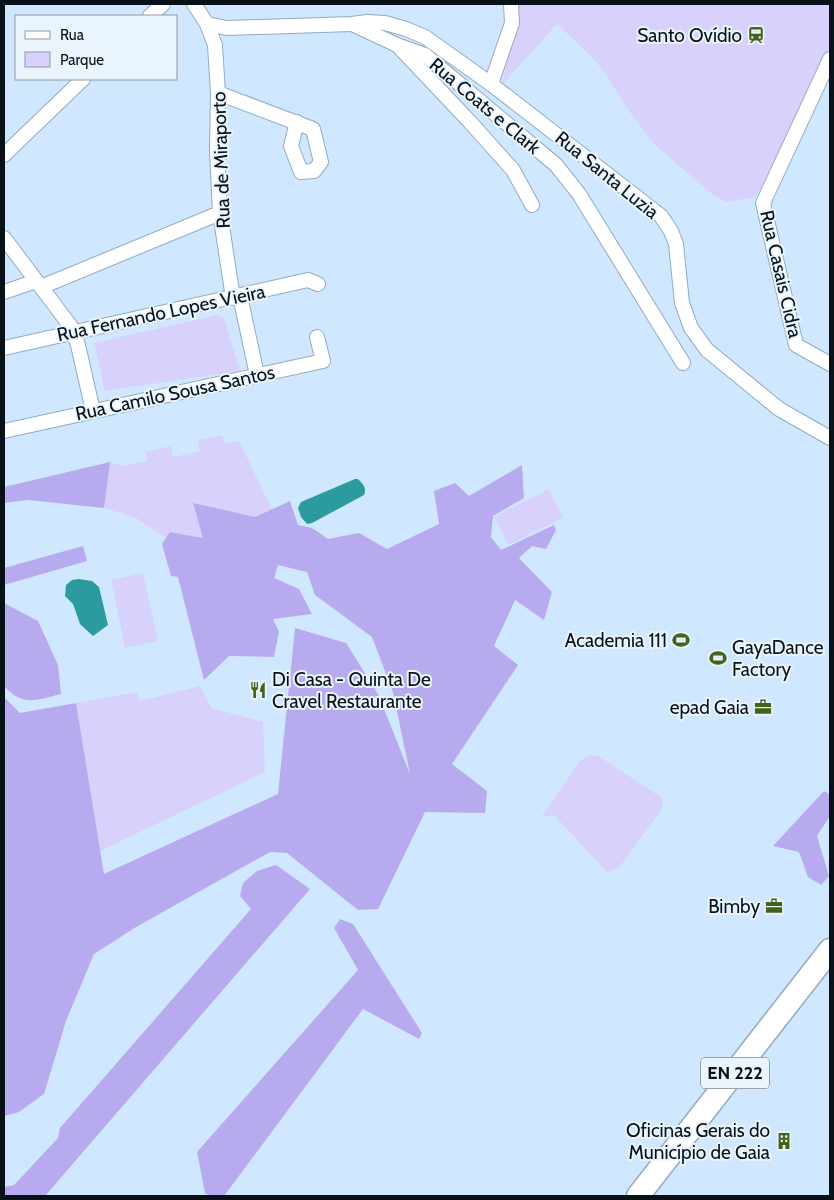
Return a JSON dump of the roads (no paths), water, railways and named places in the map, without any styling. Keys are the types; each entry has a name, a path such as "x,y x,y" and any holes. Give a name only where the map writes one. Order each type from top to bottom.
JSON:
{"main road":[{"name":"EN 222","path":"638,1196 830,950"},
{"name":"EN 222","path":"655,1196 830,972"}],"street":[{"path":"151,15 163,4"},
{"path":"194,4 207,24"},
{"path":"491,84 512,23 511,4"},
{"name":"Rua Santa Luzia","path":"352,24 367,22 385,23 406,28 426,37 491,84 661,216 671,231 676,244 682,303 691,328 707,350 779,410 830,438"},
{"name":"Rua Coats e Clark","path":"207,24 226,28 352,24 425,55 556,165 579,194 683,363"},
{"name":"Rua de Miraporto","path":"207,24 215,45 218,93 217,151 220,213 236,297 257,375"},
{"path":"397,44 513,170 532,205"},
{"name":"Rua Casais Cidra","path":"830,59 763,203 796,345 830,364"},
{"path":"4,155 82,80"},
{"path":"218,93 297,122"},
{"path":"4,292 39,284 220,213"},
{"path":"4,238 74,332 93,411"},
{"name":"Rua Fernando Lopes Vieira","path":"4,348 308,280 318,284"},
{"name":"Rua Camilo Sousa Santos","path":"4,431 323,361 317,337"}],"place":[{"name":"Santo Ovídio","path":"756,35"},
{"name":"Academia 111","path":"681,640"},
{"name":"GayaDance Factory","path":"718,658"},
{"name":"Di Casa - Quinta De Cravel Restaurante","path":"258,690"},
{"name":"epad Gaia","path":"763,707"},
{"name":"Bimby","path":"774,906"},
{"name":"Oficinas Gerais do Município de Gaia","path":"784,1141"}]}
